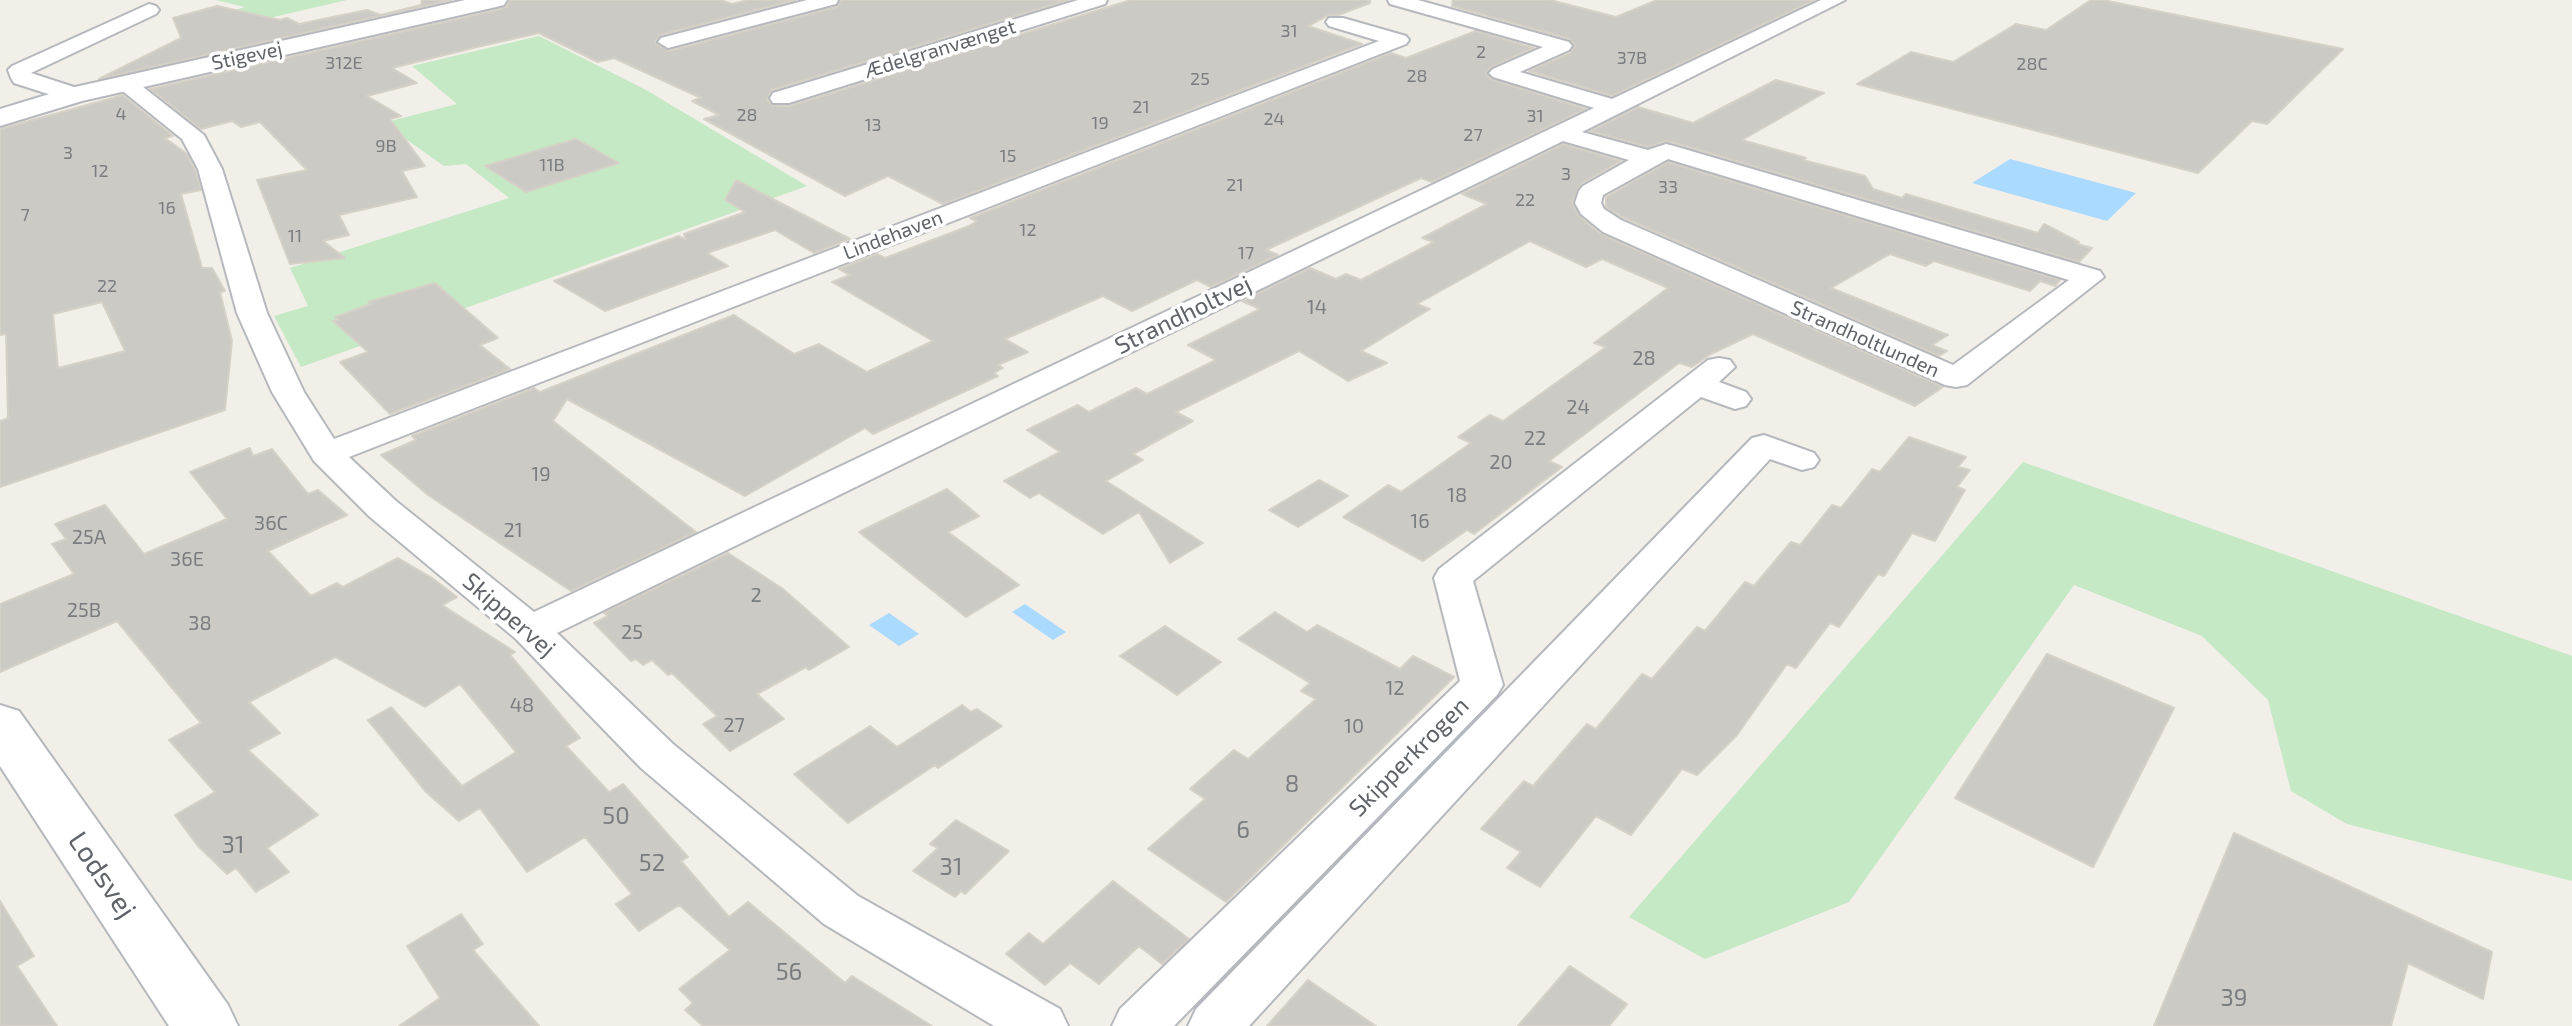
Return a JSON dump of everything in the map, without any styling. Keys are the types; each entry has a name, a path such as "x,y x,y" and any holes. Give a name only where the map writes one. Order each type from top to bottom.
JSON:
{"street":[{"name":"Stigevej","path":"0,118 75,95 496,0"},
{"path":"668,42 829,0"},
{"name":"Ædelgranvænget","path":"781,98 1098,0"},
{"name":"Strandholtvej","path":"530,630 1836,0"},
{"path":"1373,9 1562,46 1500,73 1614,107"},
{"name":"Lindehaven","path":"326,454 1399,40 1373,9"},
{"path":"9,73 149,10"},
{"path":"9,73 75,95"},
{"name":"Skippervej","path":"125,84 192,135 210,169 252,313 288,392 326,454 383,509 530,630 657,756 841,910 1041,1026"},
{"name":"Strandholtlunden","path":"1561,133 1650,158 1666,151 2090,277 1956,378 1612,226 1594,214 1588,203 1592,191 1650,158"},
{"name":"Skipperkrogen","path":"1139,1026 1482,685 1453,578 1717,384"},
{"name":"Skipperkrogen","path":"1215,1026 1764,445 1802,460"},
{"name":"Lodsvej","path":"0,724 205,1026"}],"green space":[{"path":"216,0 347,0 217,30 198,22 245,7"},
{"path":"539,36 646,90 807,186 301,367 274,316 308,306 290,268 509,198 466,164 444,166 383,123 457,104 412,66"},
{"path":"2023,462 2572,656 2572,881 2347,824 2291,791 2268,700 2202,636 2074,585 1849,902 1705,959 1629,917"}],"water":[{"path":"2010,159 2136,193 2107,221 1972,183"},
{"path":"1025,604 1066,632 1053,640 1012,612"},
{"path":"889,613 919,634 899,646 869,625"}],"building":[{"path":"422,0 451,0 99,79 181,38 173,18 217,6 280,20 287,18 299,24 367,10 381,15 421,5"},
{"path":"510,0 721,0 732,4 748,0 795,0 660,35 655,43 669,51 837,7 841,0 1068,0 772,90 767,100 773,106 790,106 1131,0 1370,0 1370,3 1338,15 1329,15 1308,26 1362,44 943,204 888,176 845,196 704,119 719,115 692,101 701,98 614,58 598,62 539,33 477,47 392,68 417,83 367,96 401,116 390,119 425,166 402,171 417,197 339,215 349,235 323,241 345,258 290,264 257,180 307,170 260,122 241,127 232,121 201,129 150,89 497,10 507,7"},
{"path":"1453,0 1550,0 1616,17 1657,0 1814,0 1612,96 1529,71 1570,53 1575,46 1570,39 1452,6"},
{"path":"2091,0 2343,49 2267,124 2252,121 2198,173 1857,84 1911,52 1953,62 2016,24 2046,30"},
{"path":"1476,31 1534,48 1491,67 1486,73 1491,79 1586,109 1432,182 1421,178 1266,250 1278,255 1211,287 1197,280 1132,311 1103,296 1005,339 1028,352 998,365 1003,368 994,373 998,376 873,434 865,428 745,496 567,399 553,421 696,532 571,591 428,495 381,455 416,440 412,436 534,388 540,392 734,315 794,354 819,344 867,372 933,341 832,282 850,275 839,269 877,254 885,258 969,226 977,221 970,218 1391,53 1406,58"},
{"path":"1776,80 1824,93 1742,140 1865,176 1873,189 1902,198 1906,194 2038,233 2044,224 2079,242 2077,244 2092,248 2079,262 1675,143 1665,141 1648,147 1590,131 1638,107 1693,123"},
{"path":"123,95 173,136 165,138 187,154 201,190 181,194 202,268 212,268 225,291 220,292 232,341 225,410 0,487 0,421 8,418 6,334 0,335 0,129","holes":["102,302 125,351 58,368 53,314"]},
{"path":"576,139 619,163 526,192 485,166"},
{"path":"1563,144 1621,161 1582,183 1572,202 1579,216 1601,234 1943,387 1915,406 1753,334 1692,367 1679,363 1549,461 1562,467 1474,534 1467,530 1423,561 1343,517 1388,485 1401,492 1471,443 1458,437 1490,415 1503,421 1606,347 1594,343 1668,288 1602,259 1586,267 1530,241 1417,304 1430,309 1361,351 1387,363 1348,381 1299,351 1176,412 1193,421 1133,454 1143,460 1106,481 1203,543 1170,563 1139,512 1103,534 1039,493 1030,498 1004,481 1060,452 1027,430 1078,405 1089,412 1136,388 1147,394 1216,360 1188,345 1260,309 1242,301 1310,268 1336,279 1346,274 1361,280 1434,242 1422,238 1487,204 1462,194"},
{"path":"1668,162 2060,280 2055,286 2040,281 2030,291 1934,261 1926,266 1890,254 1831,288 1948,335 1932,345 1947,351 1939,356 1622,217 1606,207 1606,197"},
{"path":"736,180 850,239 814,253 775,230 707,253 728,266 605,311 554,281 679,236 686,240 684,234 745,212 725,200"},
{"path":"435,283 498,338 480,345 510,369 390,414 340,362 368,352 333,321 339,320 335,317 371,304 368,302"},
{"path":"1909,437 1966,457 1958,467 1970,470 1957,487 1965,490 1935,541 1912,533 1884,576 1878,574 1839,627 1830,623 1796,668 1787,664 1737,735 1697,775 1682,769 1631,835 1596,816 1540,887 1507,868 1521,852 1481,829 1524,781 1533,786 1587,724 1596,729 1642,674 1652,679 1697,627 1705,631 1745,582 1754,586 1791,542 1800,545 1832,505 1841,508 1872,469 1880,472"},
{"path":"250,448 253,456 272,449 308,494 318,490 347,515 268,551 311,596 337,583 343,587 398,558 432,578 457,597 442,605 515,652 510,655 580,738 566,746 609,792 623,784 688,857 681,861 729,917 748,902 845,983 852,976 932,1026 703,1026 685,1010 693,1003 679,989 730,950 679,905 639,931 616,904 632,894 585,837 527,872 480,808 459,821 426,792 368,720 391,707 462,786 516,752 460,684 425,707 335,657 249,702 280,733 248,750 318,815 267,848 289,872 256,892 236,868 227,874 197,845 175,815 215,792 169,740 201,723 117,621 0,672 0,604 74,574 52,544 66,539 55,524 105,505 144,554 227,519 190,472"},
{"path":"1319,480 1348,496 1298,527 1269,510"},
{"path":"947,489 979,516 948,532 1019,585 966,617 859,532"},
{"path":"728,553 783,589 849,647 757,694 784,719 730,751 703,724 717,716 672,673 668,675 652,660 643,665 636,659 631,661 594,623 608,616 604,613"},
{"path":"1275,612 1307,632 1317,625 1400,669 1413,656 1454,677 1226,902 1148,849 1205,799 1190,789 1234,750 1248,759 1316,699 1301,691 1310,683 1238,639"},
{"path":"1165,626 1221,662 1177,695 1120,656"},
{"path":"2047,654 2174,708 2093,867 1955,798"},
{"path":"962,705 971,712 977,709 1002,726 938,768 935,765 848,823 794,774 870,726 897,747"},
{"path":"956,820 1009,851 965,894 961,891 955,897 913,871 938,848 930,844"},
{"path":"2234,833 2492,952 2483,999 2408,963 2391,1026 2154,1026"},
{"path":"1113,881 1189,939 1162,964 1139,946 1099,984 1070,963 1045,985 1006,954 1029,933 1043,944"},
{"path":"0,901 34,956 17,966 57,1026 0,1026"},
{"path":"461,914 483,944 473,950 539,1026 399,1026 440,998 407,946"},
{"path":"1570,966 1627,1004 1609,1026 1518,1026"},
{"path":"1308,980 1376,1026 1267,1026"}]}
